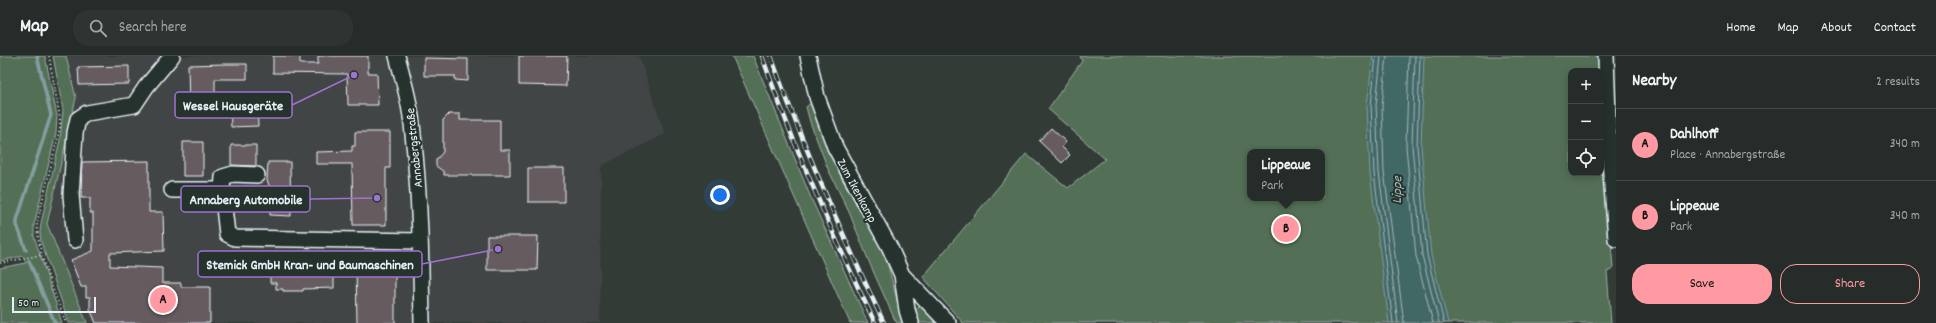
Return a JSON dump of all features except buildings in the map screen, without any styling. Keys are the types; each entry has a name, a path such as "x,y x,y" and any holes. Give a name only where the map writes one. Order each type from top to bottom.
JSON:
{"street":[{"path":"75,240 71,195 75,133 78,119 87,112 134,105 146,87 172,56"},
{"name":"Annabergstraße","path":"398,56 408,101 413,134 420,241 422,323"},
{"name":"Zum Ikenkamp","path":"808,56 817,97 835,147 890,248 902,276 907,310 911,323"},
{"path":"1606,56 1609,148 1616,239"},
{"path":"257,175 233,174 223,177 222,190 227,234 235,238 420,241"},
{"path":"172,190 222,190"},
{"path":"902,276 948,323"}],"path":[{"path":"49,56 60,118 58,139 38,223 38,236 41,255 66,323"},
{"path":"0,263 41,255"}],"shaded area":[{"path":"66,56 639,56 665,134 601,166 600,323 87,323 47,224 76,98"}],"green space":[{"path":"0,56 45,56 57,116 56,133 34,225 34,236 62,323 0,323 0,268 26,263 23,256 0,261"},
{"path":"53,56 66,56 76,98 47,224 87,323 69,323 41,242 41,223 60,140 63,110"},
{"path":"732,56 753,56 811,198 868,323 850,323"},
{"path":"1080,56 1598,56 1599,68 1568,68 1568,176 1604,176 1604,148 1613,269 1607,272 1611,323 963,323 923,277 1026,154 1068,188 1105,159 1048,109 1082,61"},
{"path":"812,102 842,179 870,225 885,254 903,323 897,323 894,318 849,212 828,169 810,122 806,107"},
{"path":"924,305 944,323 917,323 915,317 916,309"}],"water":[{"name":"Lippe","path":"1373,56 1424,56 1421,146 1431,255 1448,323 1389,323 1370,173 1367,105"}],"waterway":[{"path":"26,250 17,225 17,220 51,115 37,56"},
{"path":"29,261 55,323"}],"railway":[{"path":"762,56 787,124 815,191 875,323"},
{"path":"771,56 796,124 824,191 884,323"}],"place":[{"name":"Wessel Hausgeräte","path":"354,75"},
{"name":"Annaberg Automobile","path":"377,198"},
{"name":"Lippeaue","path":"1286,229"},
{"name":"Stemick GmbH Kran- und Baumaschinen","path":"498,249"},
{"name":"Dahlhoff","path":"163,300"}]}
